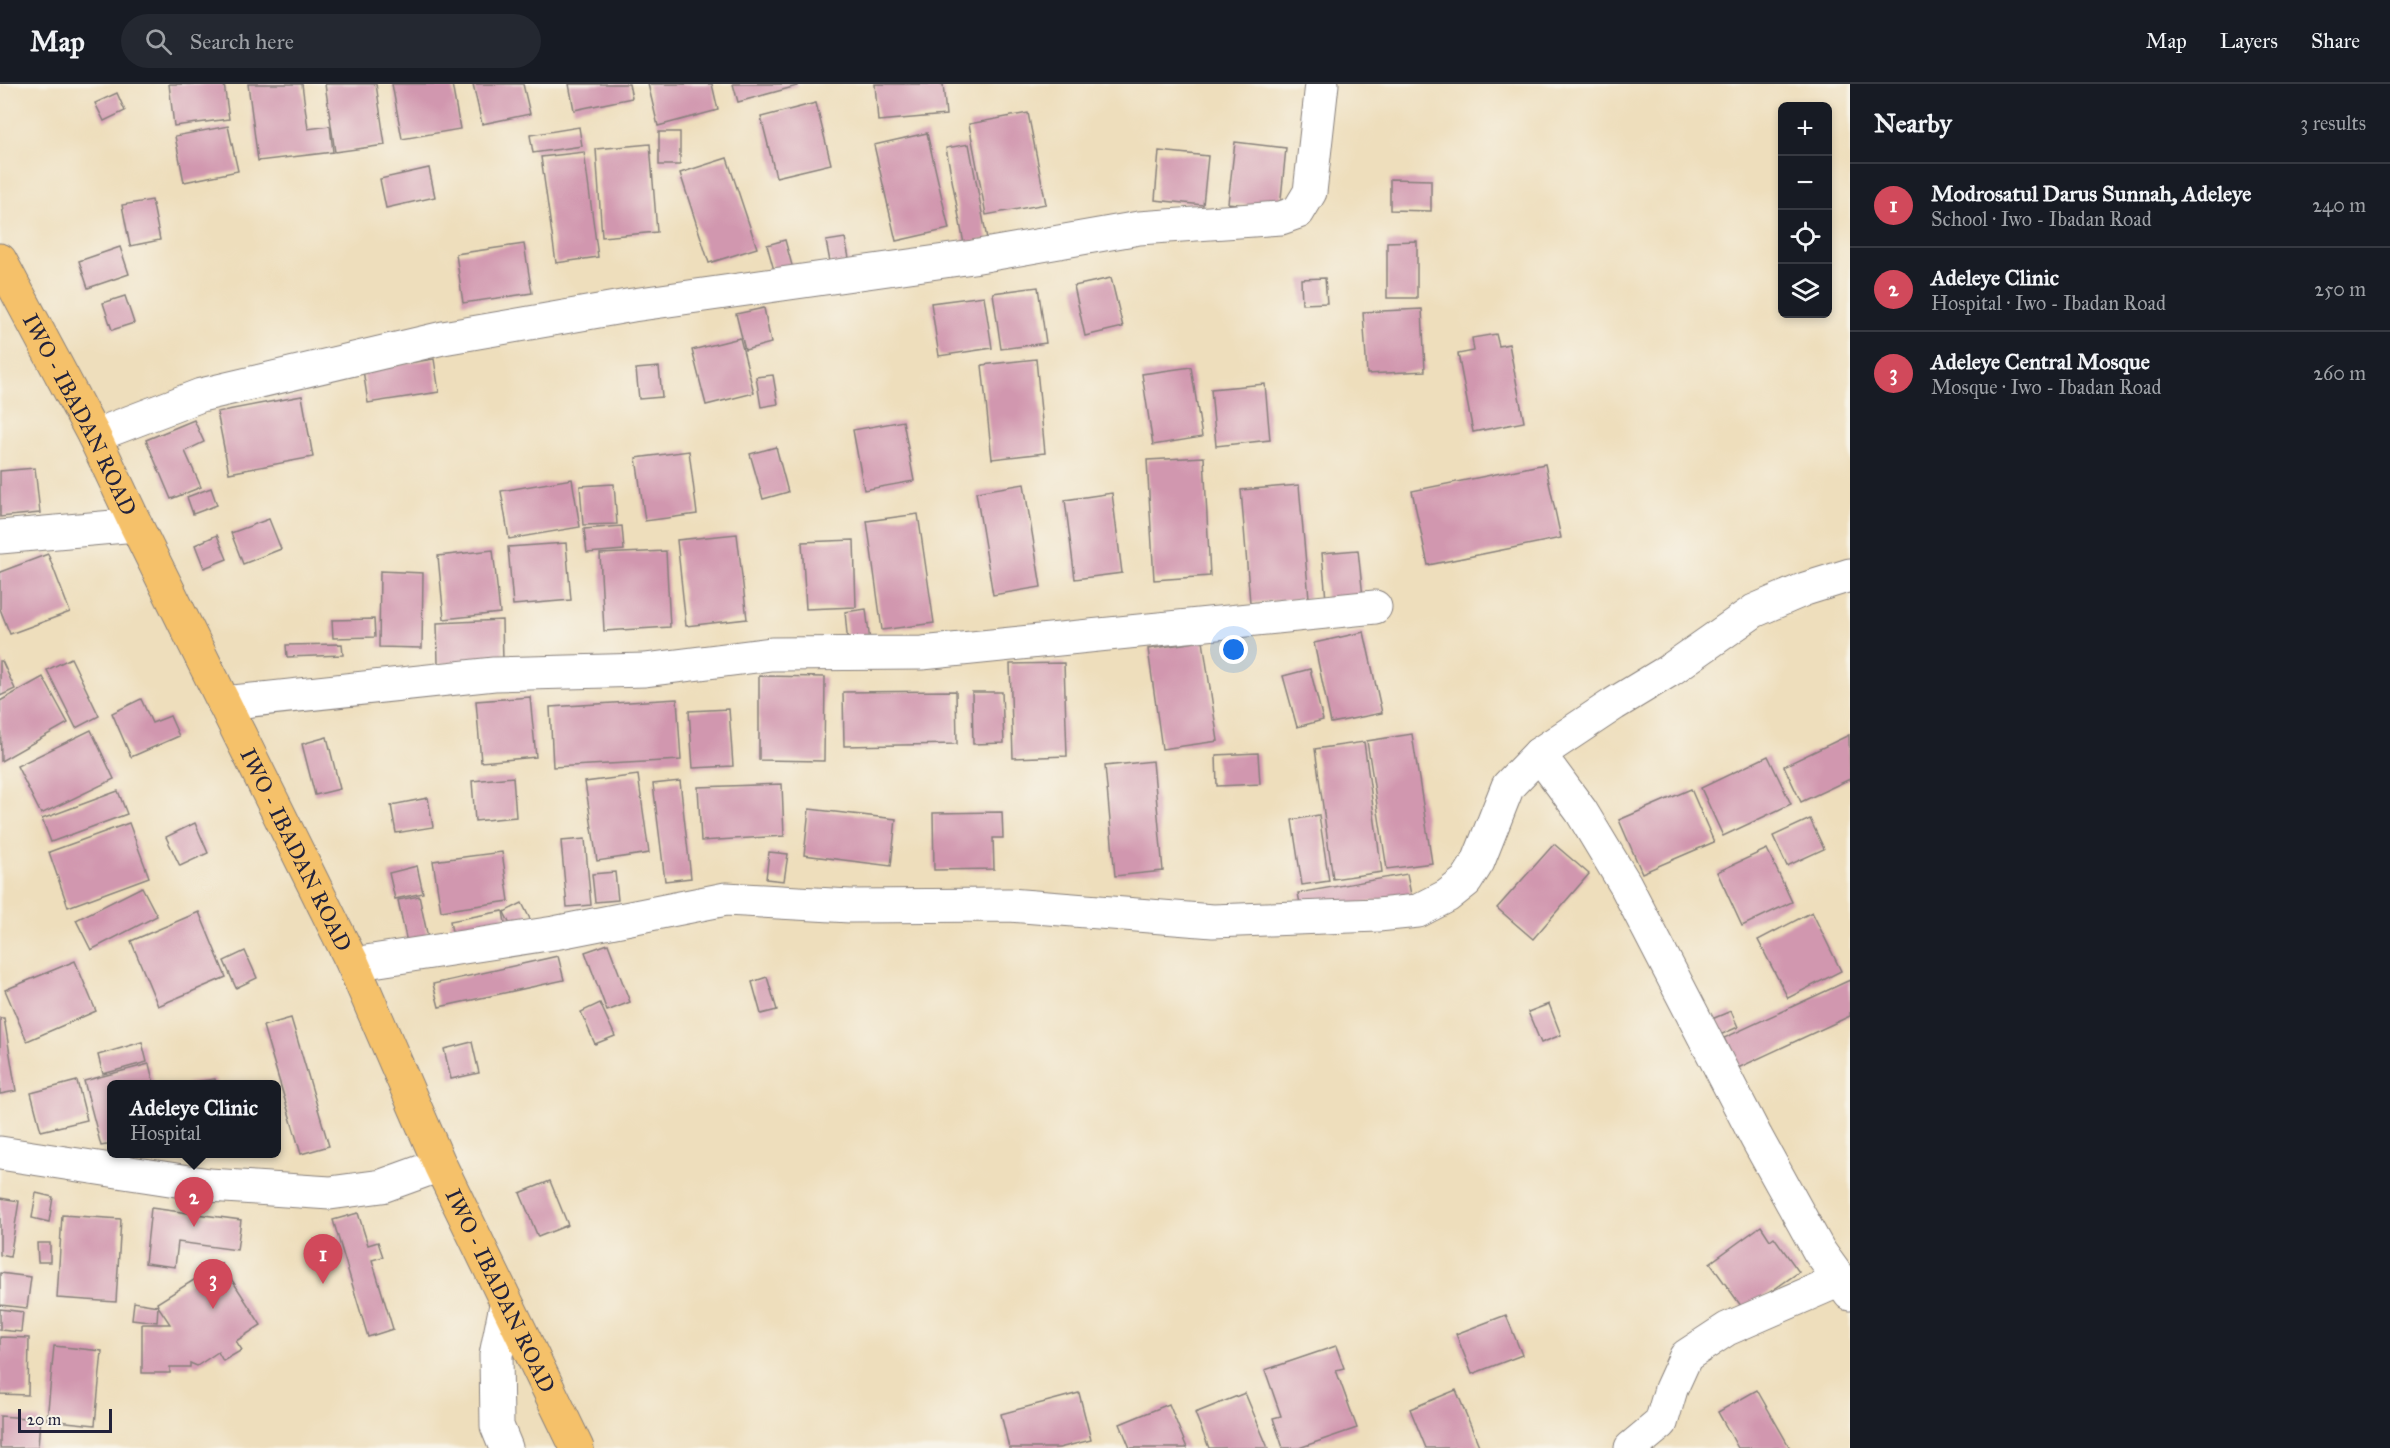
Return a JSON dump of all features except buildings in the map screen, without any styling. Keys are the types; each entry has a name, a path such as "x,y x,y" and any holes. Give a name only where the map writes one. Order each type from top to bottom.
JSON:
{"main road":[{"name":"IWO - IBADAN ROAD","path":"0,260 94,436 353,964 440,1165 577,1448"}],"street":[{"path":"94,436 201,395 442,338 633,305 973,257 1139,228 1281,218 1298,212 1310,192 1322,84"},
{"path":"0,537 136,525"},
{"path":"353,964 554,933 726,899 850,906 1009,905 1212,921 1378,915 1418,911 1447,896 1466,881 1478,862 1508,786 1539,754 1670,670 1754,611 1804,588 1850,575"},
{"path":"224,704 494,674 645,670 771,654 922,653 1375,607"},
{"path":"1539,754 1581,811 1625,884 1756,1137 1819,1251 1845,1287 1727,1329 1686,1356 1671,1389 1661,1423 1631,1448"},
{"path":"0,1153 208,1185 330,1193 382,1186 440,1165"},
{"path":"506,1305 496,1355 496,1426 506,1448"}],"place":[{"name":"Adeleye Clinic","path":"194,1227"},
{"name":"Modrosatul Darus Sunnah, Adeleye","path":"323,1284"},
{"name":"Adeleye Central Mosque","path":"213,1309"}]}
